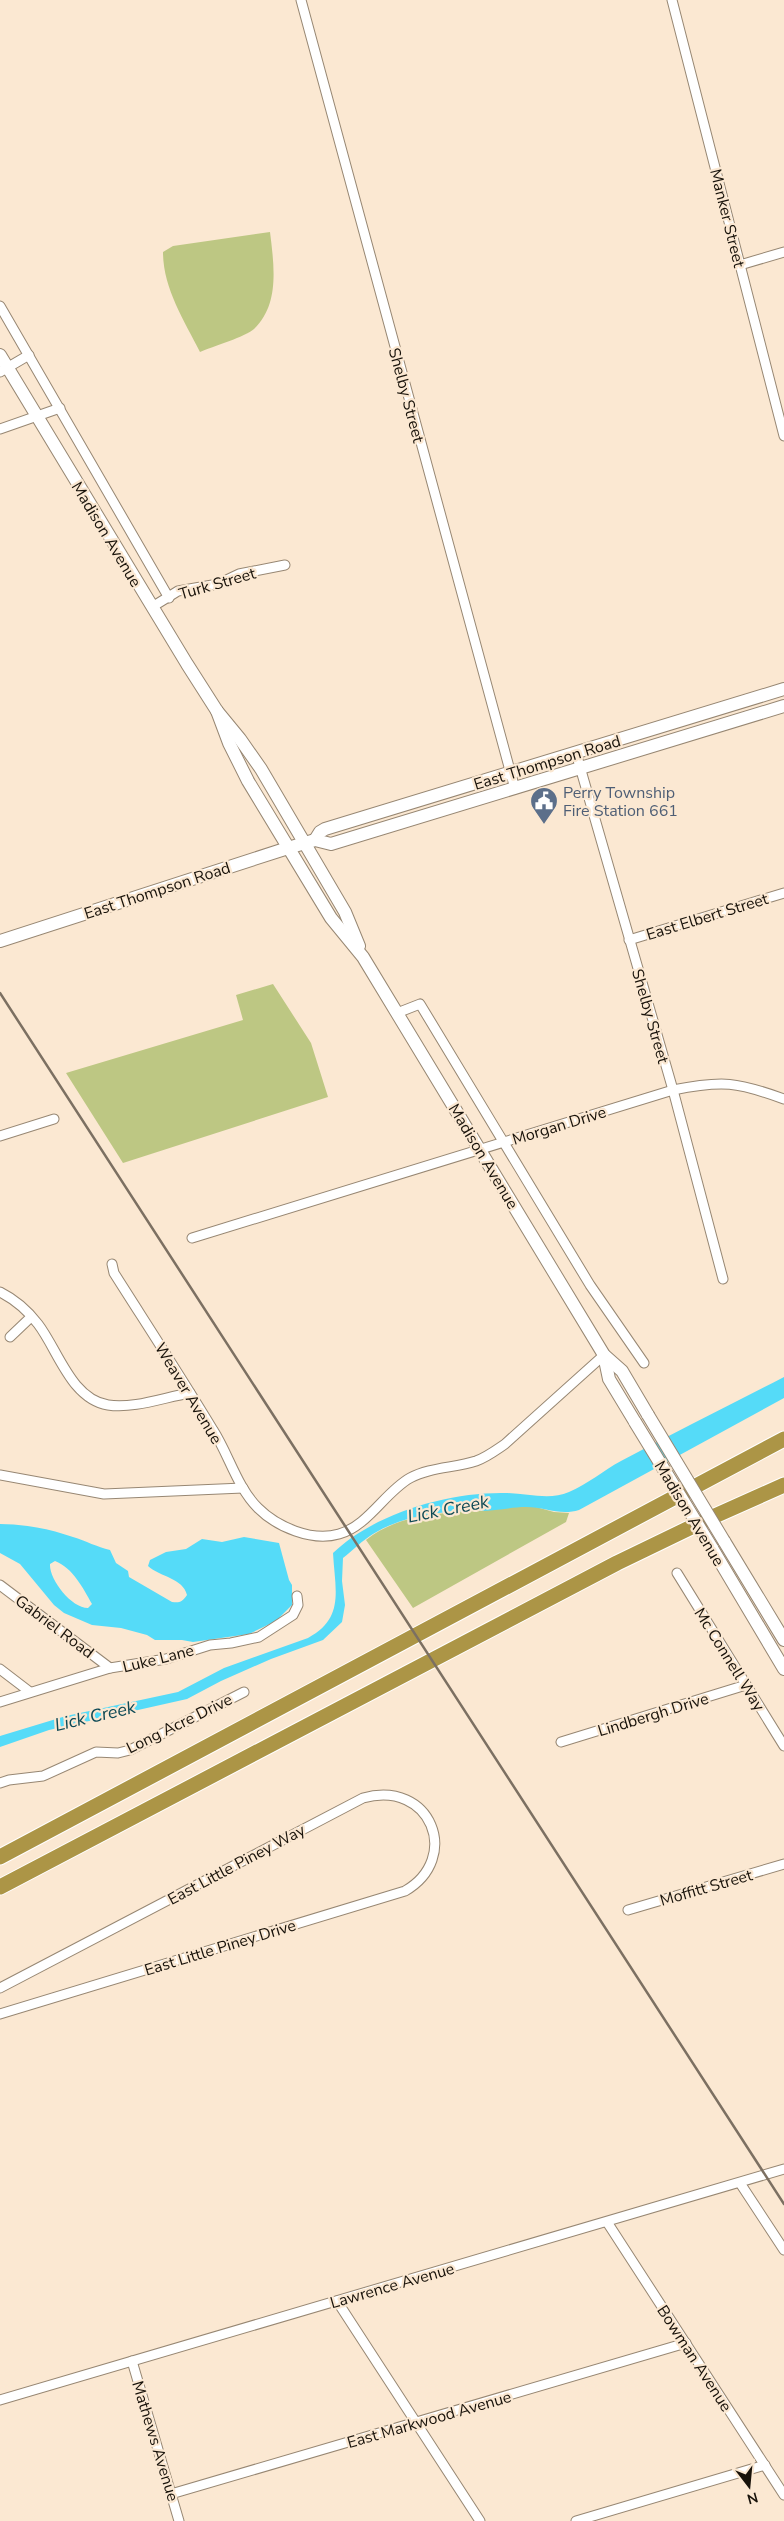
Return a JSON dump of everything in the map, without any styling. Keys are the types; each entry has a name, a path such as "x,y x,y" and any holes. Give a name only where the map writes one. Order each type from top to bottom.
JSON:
{"highway":[{"path":"0,1857 784,1439"},
{"path":"0,1887 632,1555 784,1485"}],"main road":[{"name":"Madison Avenue","path":"0,355 4,370 37,418 217,711 240,739 310,842 346,912 363,957"},
{"name":"East Thompson Road","path":"310,842 325,829 784,690"},
{"name":"East Thompson Road","path":"0,940 288,848 310,842 331,844 784,706"},
{"name":"Madison Avenue","path":"217,711 229,743 247,779 288,848 331,918 363,957 604,1355 622,1371 784,1640"},
{"name":"Madison Avenue","path":"604,1355 609,1379 784,1669"}],"street":[{"name":"Shelby Street","path":"302,0 515,789"},
{"name":"Manker Street","path":"672,0 784,436"},
{"path":"740,265 784,252"},
{"name":"Madison Avenue","path":"0,306 169,598"},
{"path":"4,370 29,355"},
{"path":"0,429 37,418 60,408"},
{"name":"Turk Street","path":"152,607 178,591 218,584 239,574 285,565"},
{"name":"Shelby Street","path":"576,753 673,1090 723,1279"},
{"name":"East Elbert Street","path":"629,940 784,893"},
{"name":"Madison Avenue","path":"398,1013 420,1004 590,1285 644,1363"},
{"name":"Morgan Drive","path":"192,1238 673,1090 708,1083 734,1084 750,1087 784,1099"},
{"path":"0,1136 54,1119"},
{"name":"Weaver Avenue","path":"112,1264 114,1273 215,1432 243,1488 254,1504 270,1518 288,1528 309,1534 338,1534 350,1529 399,1485 411,1478 476,1460 499,1449 604,1355"},
{"path":"0,1292 31,1317 42,1330 76,1384 96,1401 120,1406 190,1392"},
{"path":"10,1337 31,1317"},
{"path":"0,1475 108,1494 243,1488"},
{"name":"Mc Connell Way","path":"677,1572 784,1746"},
{"name":"Gabriel Road","path":"0,1585 110,1668"},
{"name":"Luke Lane","path":"0,1702 110,1668 166,1659 210,1645 259,1637 292,1615 298,1606 297,1596"},
{"path":"0,1669 30,1692"},
{"name":"Lindbergh Drive","path":"561,1742 746,1685"},
{"name":"Long Acre Drive","path":"0,1783 43,1776 96,1752 130,1750 244,1692"},
{"name":"East Little Piney Way","path":"0,1988 363,1798 376,1794 393,1794 409,1800 422,1811 432,1827 434,1840 430,1866"},
{"name":"Moffitt Street","path":"628,1910 784,1864"},
{"name":"East Little Piney Drive","path":"0,2014 405,1891 419,1882 430,1866"},
{"name":"Lawrence Avenue","path":"0,2400 784,2169"},
{"path":"740,2182 784,2250"},
{"name":"Bowman Avenue","path":"607,2222 784,2495"},
{"path":"338,2301 480,2521"},
{"name":"East Markwood Avenue","path":"171,2494 686,2343"},
{"name":"Mathews Avenue","path":"132,2361 179,2521"},
{"path":"576,2521 765,2465"}],"green space":[{"path":"270,232 274,271 272,296 262,319 250,332 200,352 170,291 163,252 173,246"},
{"path":"273,984 311,1043 328,1097 123,1163 66,1073 243,1020 236,995"},
{"path":"505,1507 536,1507 554,1512 569,1513 566,1522 413,1608 366,1540 398,1522 433,1515"}],"water":[{"name":"Lick Creek","path":"784,1377 784,1398 579,1510 559,1512 526,1507 439,1513 411,1518 385,1527 362,1542 343,1558 342,1581 345,1605 342,1622 323,1640 271,1659 221,1681 187,1699 49,1730 0,1747 0,1736 66,1716 178,1692 224,1668 308,1638 320,1630 333,1612 336,1591 333,1553 350,1539 391,1516 437,1501 460,1496 505,1493 546,1496 561,1495 583,1485 621,1461"},
{"path":"0,1524 28,1526 55,1532 110,1550 116,1563 128,1571 129,1577 172,1602 181,1602 187,1595 185,1589 176,1581 148,1566 150,1560 166,1552 186,1549 202,1539 222,1542 244,1537 279,1543 292,1585 292,1605 276,1621 249,1634 193,1642 155,1640 147,1635 121,1628 92,1625 64,1613 54,1605 20,1564 0,1553","holes":["55,1561 72,1573 85,1592 92,1604 88,1608 81,1607 68,1598 57,1585 50,1564"]}],"railway":[{"path":"0,993 784,2204"}],"place":[{"name":"Perry Township Fire Station 661","path":"544,825"}]}
